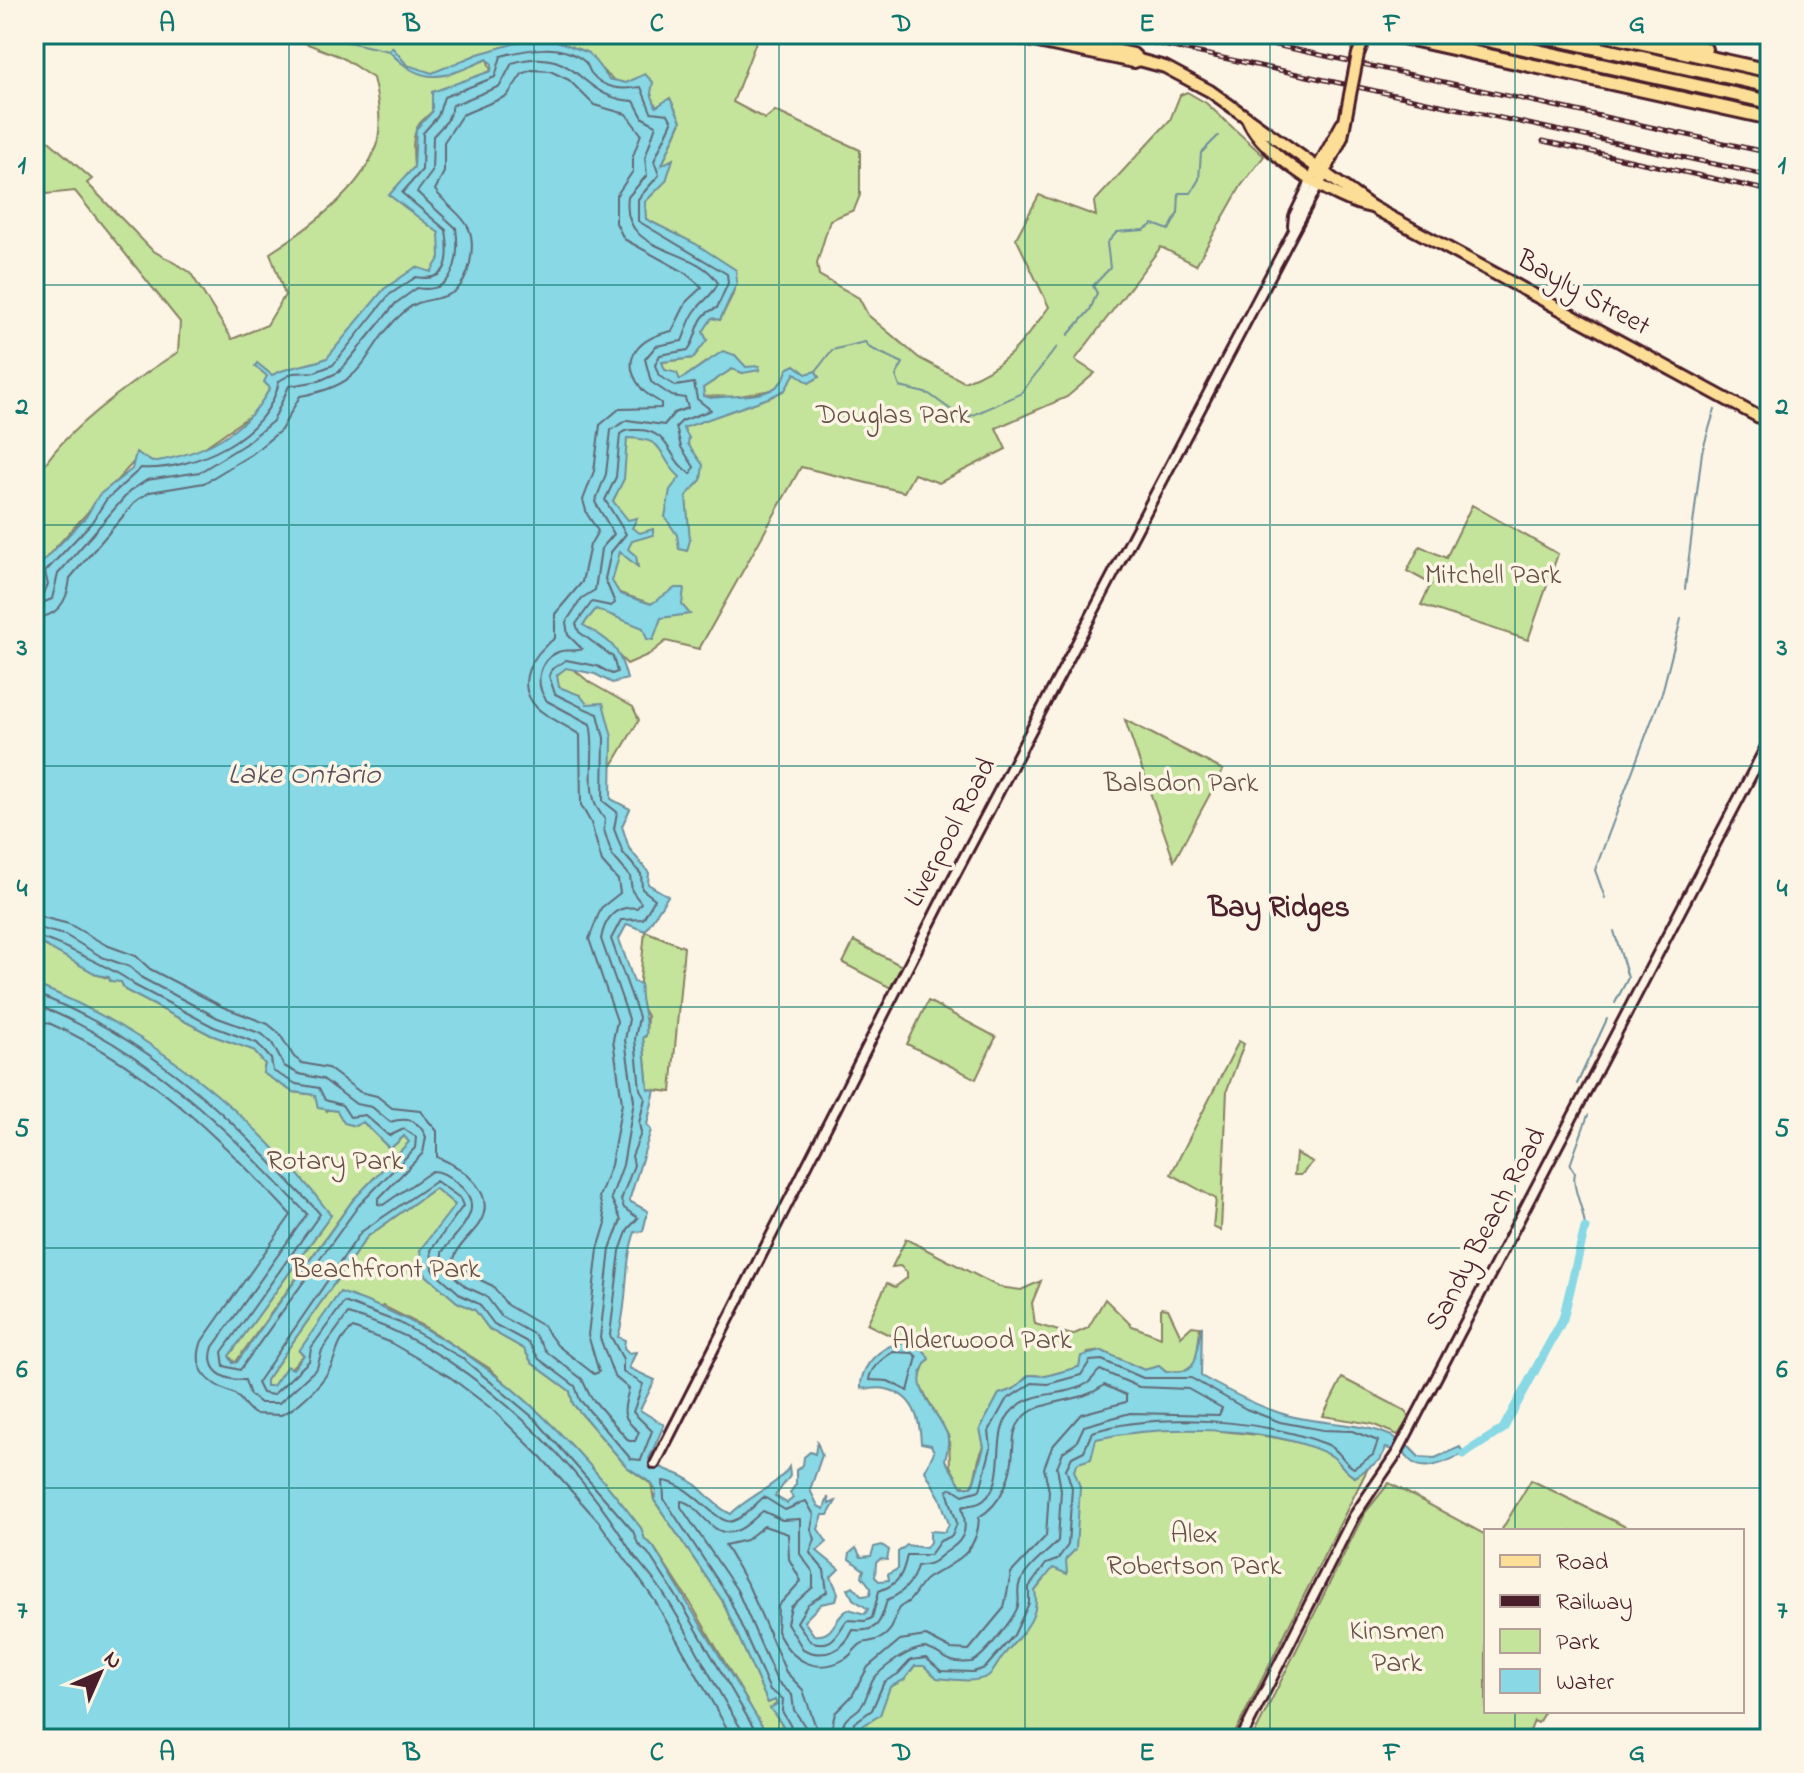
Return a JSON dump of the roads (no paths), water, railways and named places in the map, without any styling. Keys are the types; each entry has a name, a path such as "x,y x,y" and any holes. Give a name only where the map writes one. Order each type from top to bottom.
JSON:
{"highway":[{"path":"1389,34 1770,118"},
{"path":"1460,34 1770,102"},
{"path":"1533,34 1770,86"},
{"path":"1602,34 1765,70"},
{"path":"1650,34 1716,52 1765,70"}],"main road":[{"name":"Bayly Street","path":"999,34 1134,62 1139,60"},
{"name":"Bayly Street","path":"1037,34 1133,54 1139,60 1189,78 1248,120 1254,134 1359,205 1372,207 1770,423"},
{"name":"Liverpool Road","path":"1318,177 1337,151 1366,34"},
{"name":"Liverpool Road","path":"1357,69 1373,34"}],"street":[{"name":"Liverpool Road","path":"655,1464 949,886 1046,708 1318,177"},
{"name":"Sandy Beach Road","path":"1241,1739 1354,1516 1404,1440 1770,739"}],"water":[{"name":"Lake Ontario","path":"530,39 557,41 589,53 609,79 626,83 645,74 653,82 651,93 656,107 670,98 681,121 662,165 673,159 666,181 645,202 646,219 696,244 736,270 737,283 720,320 712,318 703,332 707,340 693,358 662,362 665,370 677,373 680,380 723,351 735,355 746,367 759,366 760,370 743,373 732,369 703,388 704,396 711,398 767,392 783,380 787,369 795,365 806,374 816,371 819,377 809,383 795,373 785,390 771,397 683,428 689,438 688,444 703,465 701,480 686,496 690,540 687,551 679,549 677,535 665,517 670,490 680,477 656,445 650,441 627,438 624,479 613,501 628,520 637,518 632,528 640,533 653,529 653,535 632,541 628,549 636,556 638,567 620,552 612,581 620,594 651,604 675,588 684,588 682,605 690,614 661,618 653,640 647,639 643,628 596,609 583,625 601,636 617,652 627,679 612,683 595,674 566,668 557,675 559,687 580,695 587,704 603,703 612,737 611,799 630,809 622,826 629,848 649,873 648,884 668,896 645,931 627,924 619,939 634,982 641,984 648,1089 655,1090 647,1125 651,1130 629,1201 648,1211 643,1231 635,1232 631,1245 618,1337 625,1340 624,1348 629,1353 636,1352 629,1368 655,1380 640,1410 664,1425 649,1459 697,1485 731,1514 789,1467 790,1476 775,1496 787,1503 793,1498 790,1493 796,1484 796,1470 803,1465 804,1457 810,1452 815,1454 817,1442 822,1455 810,1490 818,1506 824,1509 828,1497 829,1504 836,1501 828,1515 823,1515 818,1529 827,1542 817,1551 839,1569 831,1577 838,1593 836,1601 821,1604 804,1621 814,1635 821,1635 830,1630 849,1609 865,1614 868,1609 853,1599 848,1589 853,1586 862,1596 870,1595 871,1588 862,1576 864,1570 849,1559 850,1553 856,1548 861,1557 871,1556 874,1547 882,1545 889,1550 887,1560 880,1559 876,1563 875,1577 879,1581 889,1580 888,1574 898,1569 898,1552 907,1545 926,1548 930,1542 930,1531 945,1532 949,1524 940,1498 925,1471 934,1452 931,1445 921,1443 914,1409 896,1392 883,1388 861,1388 863,1375 877,1354 900,1343 911,1343 921,1348 929,1359 922,1369 922,1388 947,1434 945,1460 962,1487 972,1487 974,1482 984,1447 980,1429 999,1394 1014,1389 1029,1375 1046,1376 1079,1367 1081,1356 1102,1351 1144,1370 1159,1366 1166,1372 1185,1371 1194,1362 1202,1326 1201,1376 1239,1396 1298,1418 1372,1429 1405,1444 1419,1457 1435,1458 1460,1447 1464,1454 1440,1464 1424,1466 1410,1461 1405,1453 1386,1448 1380,1460 1355,1477 1328,1454 1275,1437 1214,1430 1182,1430 1096,1439 1091,1459 1078,1463 1074,1470 1080,1487 1076,1549 1066,1559 1067,1574 1053,1568 1035,1591 1032,1619 990,1674 970,1680 937,1678 924,1666 915,1666 904,1680 890,1687 880,1715 861,1727 861,1734 854,1739 792,1739 770,1708 777,1704 775,1700 768,1703 722,1600 654,1500 656,1491 651,1483 627,1467 573,1404 570,1391 532,1363 524,1349 489,1329 475,1310 457,1302 422,1269 420,1250 455,1205 435,1188 367,1237 266,1380 266,1386 273,1386 287,1366 293,1369 304,1355 299,1351 340,1292 387,1310 471,1357 544,1417 578,1452 641,1528 645,1540 653,1546 770,1739 34,1739 34,984 119,1025 198,1079 269,1143 331,1215 229,1356 233,1363 237,1362 353,1200 409,1142 404,1136 390,1149 363,1122 355,1126 344,1123 337,1111 318,1108 315,1095 293,1092 263,1073 265,1064 253,1050 211,1035 125,990 121,982 110,981 109,977 98,975 44,945 34,945 34,594 40,583 34,579 34,571 86,517 99,495 132,469 136,452 152,462 188,454 235,430 260,404 270,388 264,382 267,376 255,366 257,363 272,375 327,358 384,289 416,267 431,272 440,257 439,233 389,195 414,167 416,129 432,112 432,92 491,71 492,64 487,59 446,75 424,75 401,63 389,51 392,47 407,65 432,73 478,54"}],"waterway":[{"path":"332,34 344,41 389,51"},
{"path":"1068,335 1090,310 1097,293 1093,286 1110,268 1107,243 1117,232 1144,230 1153,224 1169,230 1178,213 1179,193 1191,193 1199,179 1201,153 1218,136"},
{"path":"816,371 832,350 865,342 870,348 903,363 896,376 900,387 929,394 964,419 1020,394 1057,347"},
{"path":"1685,589 1702,452 1715,409"},
{"path":"1605,898 1595,870 1662,693 1681,619"},
{"path":"1614,931 1628,978 1615,1003"},
{"path":"1577,1084 1607,1019"},
{"path":"1585,1228 1575,1173 1570,1165 1588,1115"},
{"path":"1464,1454 1503,1429 1563,1319 1585,1228"}],"railway":[{"path":"1112,34 1770,176"},
{"path":"1224,34 1770,153"},
{"path":"1543,141 1770,191"}],"district":[{"name":"Bay Ridges","path":"1279,909"}],"park label":[{"name":"Douglas Park","path":"893,416"},
{"name":"Mitchell Park","path":"1493,576"},
{"name":"Balsdon Park","path":"1181,784"},
{"name":"Rotary Park","path":"335,1162"},
{"name":"Beachfront Park","path":"386,1270"},
{"name":"Alderwood Park","path":"982,1341"},
{"name":"Alex Robertson Park","path":"1194,1551"},
{"name":"Kinsmen Park","path":"1397,1648"}]}
